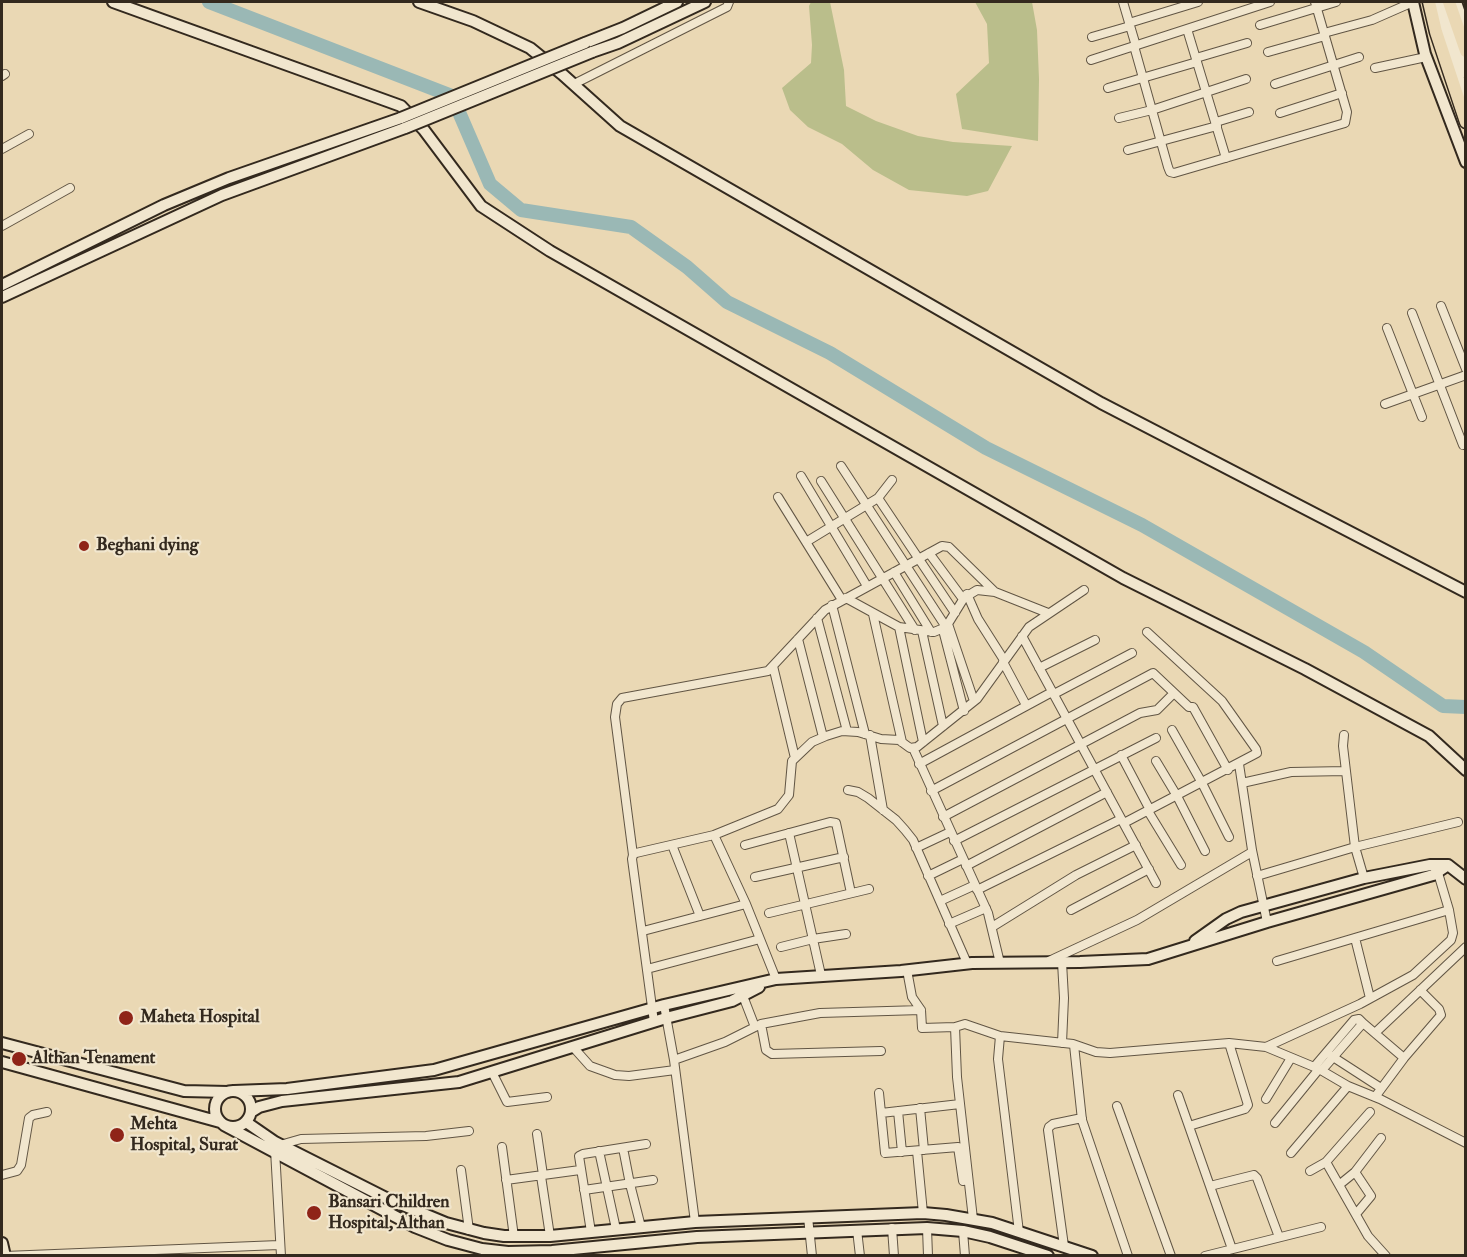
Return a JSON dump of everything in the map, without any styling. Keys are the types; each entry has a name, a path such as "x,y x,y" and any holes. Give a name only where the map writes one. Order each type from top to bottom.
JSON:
{"main road":[{"path":"1429,2 1436,32 1466,122"},
{"path":"1449,2 1466,51"}],"street":[{"path":"113,2 401,106 424,130 481,206 550,251 1123,578 1305,669 1429,736 1466,770"},
{"path":"420,2 473,21 536,52 620,126 1101,404 1466,592"},
{"path":"3,290 164,205 229,177 403,123 588,47 677,2"},
{"path":"588,47 618,43 705,2"},
{"path":"574,84 727,8 729,2"},
{"path":"1124,2 1170,172 1345,123 1347,112 1316,4"},
{"path":"1092,37 1198,2"},
{"path":"1091,60 1270,2"},
{"path":"1260,25 1316,4 1335,2"},
{"path":"1268,52 1372,20 1413,2 1426,57 1466,162"},
{"path":"1439,2 1466,74"},
{"path":"1439,2 1442,27 1466,100"},
{"path":"1456,2 1465,26"},
{"path":"1187,29 1226,158"},
{"path":"1108,88 1247,43"},
{"path":"1275,84 1359,57"},
{"path":"1375,68 1426,57"},
{"path":"1119,118 1152,110 1246,79"},
{"path":"1280,113 1342,93"},
{"path":"1128,150 1217,124 1249,112"},
{"path":"2,149 29,134"},
{"path":"2,226 70,188"},
{"path":"1441,306 1466,369"},
{"path":"1412,313 1463,445"},
{"path":"1387,328 1422,417"},
{"path":"1385,404 1466,375"},
{"path":"841,466 946,627 974,701"},
{"path":"801,476 867,586"},
{"path":"806,542 878,498 892,480"},
{"path":"821,481 881,579 918,630 943,726"},
{"path":"778,497 844,599 899,627 931,632 946,627 965,597 977,590 995,592 1048,613"},
{"path":"878,498 955,613"},
{"path":"654,1022 615,717 617,704 629,695 768,671 832,605 942,546 947,546 995,592"},
{"path":"929,553 965,597 1004,661 1026,705"},
{"path":"894,572 931,632"},
{"path":"633,855 714,835 778,809 789,795 789,771 792,760 812,742 823,737 847,731 881,739 899,740 913,748 964,711 974,701 1034,623 1084,590"},
{"path":"832,605 867,735 883,810"},
{"path":"873,614 902,742"},
{"path":"817,618 847,731"},
{"path":"899,627 923,742"},
{"path":"946,627 964,711"},
{"path":"939,902 976,888 1149,810 1257,753 1250,739 1221,701 1148,632"},
{"path":"1022,636 1156,882"},
{"path":"798,639 823,737"},
{"path":"1039,668 1095,640"},
{"path":"919,764 1026,705 1132,653"},
{"path":"773,666 795,758"},
{"path":"931,792 1153,673 1189,707 1193,707 1228,770"},
{"path":"943,816 1140,713 1156,710 1174,693"},
{"path":"1172,730 1229,837"},
{"path":"1344,735 1355,848 1364,878"},
{"path":"954,841 1156,738"},
{"path":"913,748 931,792 986,908 993,927 1000,963"},
{"path":"1121,755 1180,866"},
{"path":"1155,761 1177,796 1205,851"},
{"path":"1239,764 1252,852 1267,922"},
{"path":"1242,783 1291,772 1346,771"},
{"path":"848,790 858,792 905,830 916,848 967,963"},
{"path":"928,876 964,863 1107,792"},
{"path":"745,845 830,822 836,823 851,893"},
{"path":"1257,876 1458,822"},
{"path":"916,848 950,832"},
{"path":"789,833 821,975"},
{"path":"714,835 746,904 776,979"},
{"path":"672,845 700,916"},
{"path":"993,927 1076,875 1136,845"},
{"path":"1045,963 1137,920 1252,852"},
{"path":"755,877 844,857"},
{"path":"1188,946 1234,915 1364,878 1426,865 1448,865 1466,879"},
{"path":"2,1043 184,1091 231,1092 287,1089 434,1070 652,1008 776,979 907,970 967,963 1045,963 1148,958 1438,873 1448,865"},
{"path":"1071,910 1149,869"},
{"path":"1266,1047 1413,975 1451,940 1453,933 1449,910 1438,873"},
{"path":"769,913 869,889"},
{"path":"643,931 746,904"},
{"path":"949,924 986,908"},
{"path":"1277,961 1449,910"},
{"path":"781,946 846,934"},
{"path":"1355,938 1370,998"},
{"path":"647,969 760,939"},
{"path":"1375,1033 1466,946"},
{"path":"1062,962 1064,998 1062,1043"},
{"path":"907,970 912,996 921,1010 922,1028 955,1027 964,1024 1000,1036 1062,1043 1096,1052 1110,1053 1229,1043 1266,1047 1318,1069 1348,1086 1375,1096 1466,1143"},
{"path":"2,1062 236,1127 259,1107 282,1101 459,1082 666,1018 732,1001 776,979"},
{"path":"1375,1096 1441,1015 1439,1009 1420,990"},
{"path":"743,996 758,1026 766,1050 772,1054 881,1051"},
{"path":"664,1005 674,1060 695,1222"},
{"path":"674,1060 725,1042 758,1026 820,1013 921,1010"},
{"path":"1275,1123 1330,1055 1354,1020 1359,1019 1404,1058"},
{"path":"955,1027 957,1077 973,1219"},
{"path":"1000,1036 998,1059 1019,1232"},
{"path":"1189,1126 1245,1109 1248,1105 1229,1043"},
{"path":"1074,1045 1082,1118 1128,1256"},
{"path":"573,1047 590,1066 615,1075 629,1076 675,1070"},
{"path":"1330,1055 1381,1088"},
{"path":"1266,1099 1291,1058"},
{"path":"492,1072 507,1102 547,1097"},
{"path":"1292,1153 1348,1086"},
{"path":"1048,1256 1011,1243 963,1231 927,1228 697,1237 508,1254 470,1246 415,1227 277,1147 248,1117 249,1101 245,1096 231,1092 222,1095 216,1105 215,1111 222,1123 277,1147 420,1213 469,1230 509,1236 550,1236 695,1222 923,1213 973,1219 1092,1256"},
{"path":"879,1093 884,1151 888,1154 958,1147 963,1181"},
{"path":"1178,1095 1232,1249"},
{"path":"881,1113 960,1104"},
{"path":"1117,1106 1172,1256"},
{"path":"920,1108 923,1213"},
{"path":"898,1111 902,1152"},
{"path":"2,1175 17,1171 21,1165 29,1118 47,1112"},
{"path":"1310,1171 1326,1162 1370,1112"},
{"path":"1064,1246 1048,1127 1082,1118"},
{"path":"277,1147 301,1139 426,1136 469,1131"},
{"path":"537,1134 550,1236"},
{"path":"1339,1185 1355,1172 1381,1138"},
{"path":"591,1232 579,1156 646,1144"},
{"path":"277,1147 281,1256"},
{"path":"502,1147 506,1180 508,1254"},
{"path":"623,1148 641,1227"},
{"path":"599,1151 616,1229"},
{"path":"1326,1162 1368,1236 1386,1256"},
{"path":"461,1170 469,1230"},
{"path":"506,1180 580,1170"},
{"path":"1355,1172 1371,1196 1356,1214"},
{"path":"1210,1186 1254,1175 1279,1237"},
{"path":"584,1190 652,1180"},
{"path":"808,1217 812,1256"},
{"path":"1205,1256 1321,1227"},
{"path":"892,1228 894,1256"},
{"path":"927,1228 928,1256"},
{"path":"857,1230 860,1256"},
{"path":"963,1231 964,1256"},
{"path":"2,1243 5,1256 107,1254 279,1245"},
{"path":"1011,1243 1014,1256"}],"green space":[{"path":"811,2 830,2 844,70 846,106 876,121 918,136 953,142 1012,146 988,191 967,196 909,190 873,170 842,144 808,127 790,110 782,88 811,63 809,6"},
{"path":"975,2 1032,2 1037,30 1038,141 962,129 956,94 989,63 987,24"}],"waterway":[{"path":"209,2 452,96 490,184 521,210 631,227 687,267 727,302 830,353 986,448 1142,525 1364,652 1443,706 1466,707"}],"place":[{"name":"Beghani dying","path":"84,546"},
{"name":"Maheta Hospital","path":"126,1018"},
{"name":"Althan Tenament","path":"19,1059"},
{"name":"Mehta Hospital, Surat","path":"117,1135"},
{"name":"Bansari Children Hospital, Althan","path":"314,1213"}]}
